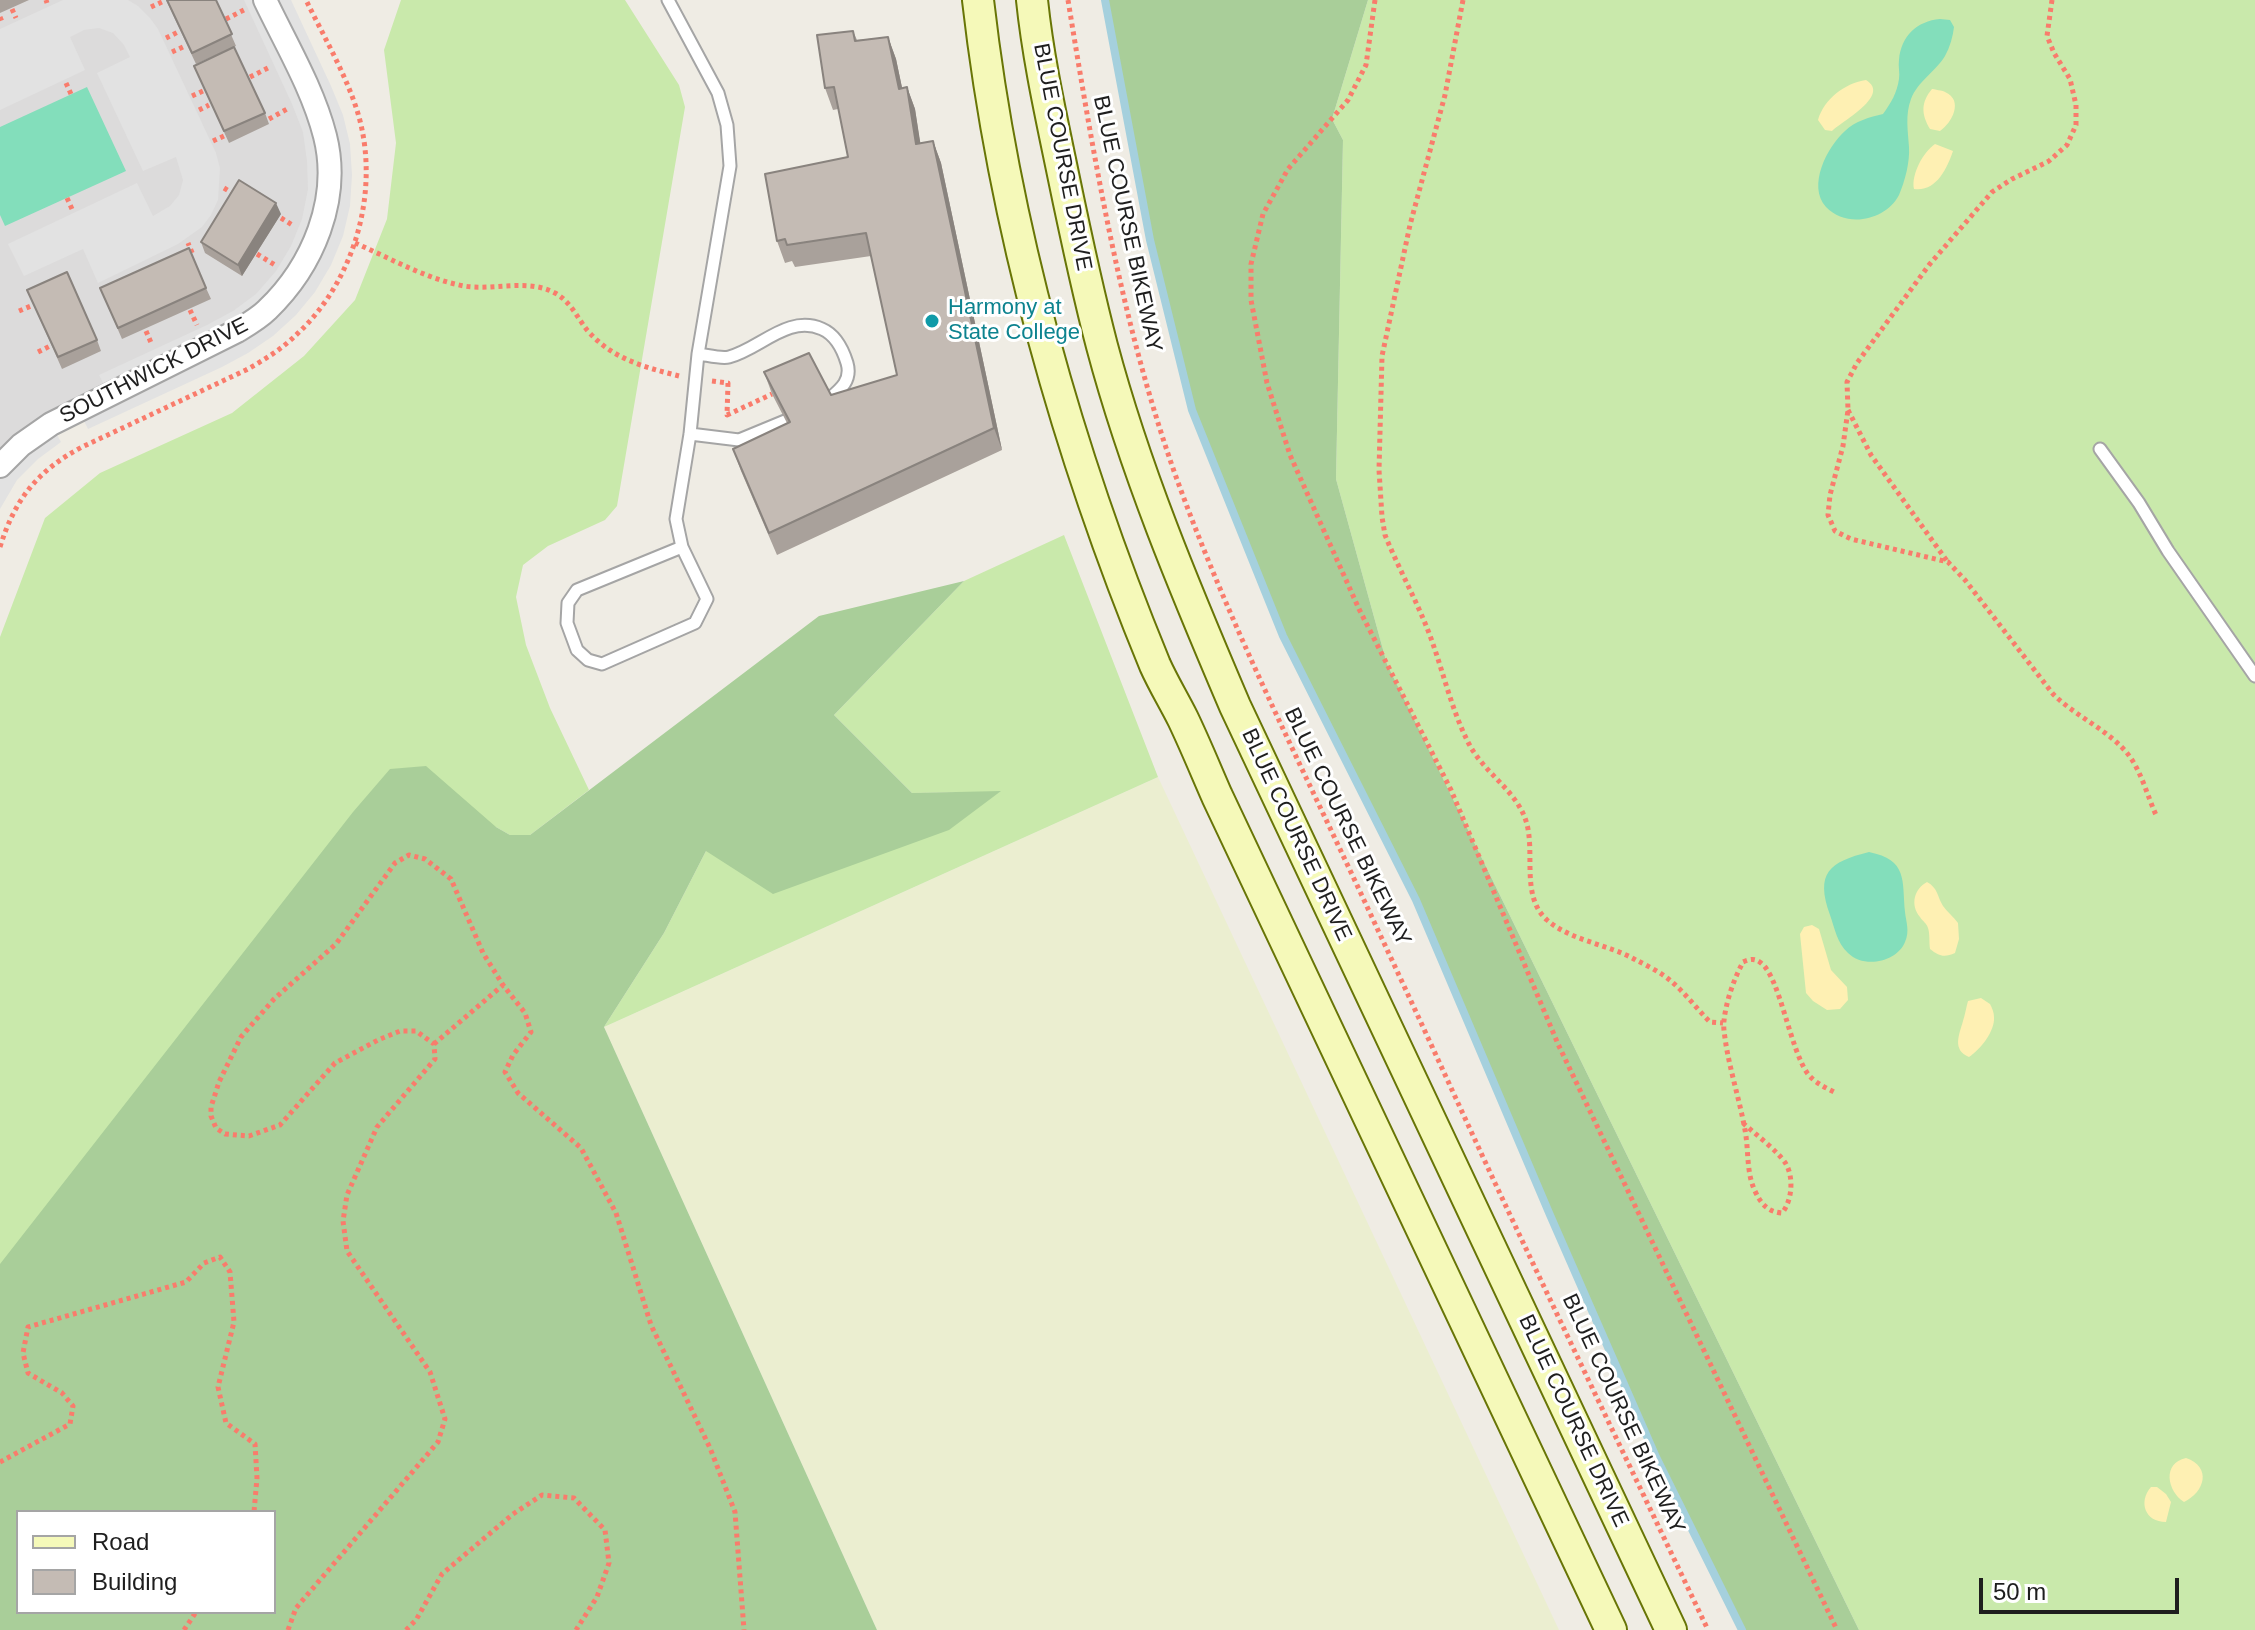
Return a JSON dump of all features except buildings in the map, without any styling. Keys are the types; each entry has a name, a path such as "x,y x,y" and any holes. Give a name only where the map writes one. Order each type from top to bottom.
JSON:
{"main road":[{"path":"978,0 994,117 1034,305 1104,529 1156,667 1611,1630"},
{"name":"BLUE COURSE DRIVE","path":"1032,0 1050,109 1103,348 1132,445 1178,571 1235,706 1671,1630"}],"street":[{"name":"SOUTHWICK DRIVE","path":"0,466 21,445 51,424 237,331 265,312 291,284 313,247 325,213 330,177 326,139 317,110 265,0"}],"lane":[{"path":"668,0 718,93 727,125 730,166 698,354 690,434 676,519 682,547 707,599 695,623 602,664 588,660 577,650 567,623 568,603 577,590 682,547"},
{"path":"698,354 728,358 791,327 811,324 827,331 842,348 849,370 845,385 829,399"},
{"path":"690,434 739,440 785,421"},
{"path":"2100,449 2255,676"}],"path":[{"name":"BLUE COURSE BIKEWAY","path":"1068,0 1092,146 1140,364 1175,473 1214,575 1268,700 1708,1630"},
{"path":"1375,0 1366,65 1348,100 1288,169 1263,214 1251,264 1251,300 1267,383 1290,455 1359,609 1451,790 1558,1044 1837,1630"},
{"path":"1463,0 1445,95 1407,238 1382,356 1379,470 1385,535 1433,645 1460,725 1477,759 1515,797 1526,821 1535,900 1545,919 1567,933 1634,958 1670,980 1710,1022 1723,1023"},
{"path":"1948,562 1851,539 1835,531 1828,515 1843,446 1848,410 1847,382 1857,363 1929,265 1992,192 2049,161 2067,145 2076,125 2076,105 2070,79 2047,36 2052,0"},
{"path":"151,7 164,1"},
{"path":"12,9 16,18"},
{"path":"226,19 244,10"},
{"path":"166,38 178,32"},
{"path":"172,52 185,46"},
{"path":"250,77 270,67"},
{"path":"66,83 71,94"},
{"path":"192,96 203,91"},
{"path":"199,110 209,105"},
{"path":"269,119 289,108"},
{"path":"213,141 224,136"},
{"path":"224,188 238,196"},
{"path":"67,198 72,209"},
{"path":"281,218 294,226"},
{"path":"177,262 193,255 188,243"},
{"path":"355,243 437,279 466,286 531,287 554,293 569,305 608,350 627,361 696,380 728,383 727,415 772,394"},
{"path":"257,254 275,265"},
{"path":"19,311 31,306"},
{"path":"190,310 197,325"},
{"path":"146,331 152,345"},
{"path":"38,352 50,346"},
{"path":"1848,410 1871,455 1948,562 2053,694 2129,756 2156,815"},
{"path":"434,1044 416,1031 400,1031 378,1040 335,1063 280,1125 249,1136 225,1134 216,1128 211,1116 219,1082 241,1037 274,999 336,944 395,863 409,855 425,859 451,879 483,953 525,1013 531,1032 513,1055 505,1072 518,1093 581,1148 616,1213 651,1325 710,1448 735,1512 744,1630"},
{"path":"1743,1123 1786,1164 1791,1195 1782,1213 1766,1208 1751,1180 1723,1023 1738,972 1743,962 1750,959 1759,960 1774,985 1801,1063 1809,1075 1834,1092"},
{"path":"434,1044 503,985"},
{"path":"288,1630 296,1608 438,1442 445,1419 430,1372 347,1251 343,1221 347,1195 377,1127 435,1059 434,1044"},
{"path":"0,1462 70,1424 73,1406 62,1393 28,1373 23,1353 28,1327 186,1282 204,1263 220,1257 230,1272 234,1322 218,1387 226,1423 255,1444 257,1478 254,1510"},
{"path":"406,1630 416,1620 442,1574 513,1514 542,1495 574,1498 605,1530 609,1563 597,1597 576,1630"}],"shaded area":[{"path":"0,0 265,0 317,110 313,247 195,353 0,466"},
{"path":"63,0 128,0 150,18 216,153 220,168 218,200 202,227 178,244 98,283 83,249 24,276 8,244 137,183 153,216 170,206 179,195 183,180 176,157 143,171 97,73 130,57 113,33 99,28 84,30 70,37 85,70 0,110 0,29"},
{"path":"244,0 291,0 331,86 350,144 350,206 343,236 315,292 273,336 222,367 88,429 78,409 109,394 99,375 207,325 256,294 276,271 302,219 308,189 303,132"},
{"path":"51,424 61,442 17,480 0,509 0,466"}],"green space":[{"path":"401,0 625,0 679,85 685,107 617,506 605,520 548,546 523,565 516,597 526,645 550,708 589,790 530,835 510,835 496,827 0,1266 0,637 45,518 100,473 232,413 304,356 355,300 387,219 396,143 384,50"},
{"path":"1105,0 1368,0 1332,119 1343,140 1336,479 1387,664 1859,1630 1742,1630 1656,1457 1416,900 1283,636 1192,410 1150,240"},
{"path":"1368,0 2255,0 2255,1630 1859,1630 1387,664 1336,479 1343,140 1332,119"},
{"path":"1950,20 1954,27 1952,38 1945,56 1911,99 1907,117 1909,159 1899,195 1885,211 1866,219 1844,218 1835,214 1826,207 1818,189 1826,157 1838,138 1849,128 1883,114 1897,89 1900,51 1907,37 1924,23"},
{"path":"87,87 126,171 5,226 0,215 0,127"},
{"path":"1064,535 1158,777 604,1027 664,933 706,851 999,792 912,793 834,715 964,581"},
{"path":"964,581 834,715 912,793 1001,791 949,830 773,894 706,851 664,933 604,1027 877,1630 0,1630 0,1264 353,812 390,769 426,766 496,827 510,835 530,835 819,616"},
{"path":"1158,777 1559,1630 877,1630 604,1027"},
{"path":"1869,852 1891,860 1897,866 1903,881 1907,930 1901,949 1888,958 1871,962 1855,958 1841,945 1824,889 1825,879 1835,865"}],"sand":[{"path":"1866,80 1872,86 1873,93 1869,100 1832,131 1825,130 1818,120 1825,105 1836,93"},
{"path":"1932,89 1945,92 1954,100 1952,117 1940,131 1930,129 1924,113 1924,103"},
{"path":"1935,144 1953,151 1947,165 1940,178 1929,187 1914,189 1919,164"},
{"path":"1927,882 1958,923 1959,939 1955,953 1951,955 1942,956 1930,949 1928,928 1915,907 1916,893"},
{"path":"1812,925 1819,929 1831,970 1847,987 1848,1000 1840,1009 1827,1010 1806,993 1800,934 1804,927"},
{"path":"1981,998 1990,1004 1994,1022 1986,1039 1969,1057 1960,1050 1959,1037 1968,1001"},
{"path":"2186,1458 2200,1467 2203,1480 2197,1492 2184,1502 2171,1485 2170,1471 2173,1465"},
{"path":"2151,1487 2157,1487 2171,1502 2166,1522 2153,1519 2146,1510 2145,1499"}],"waterway":[{"path":"1105,0 1150,240 1192,410 1283,636 1416,900 1656,1457 1742,1630"}],"place":[{"name":"Harmony at State College","path":"932,321"}]}
